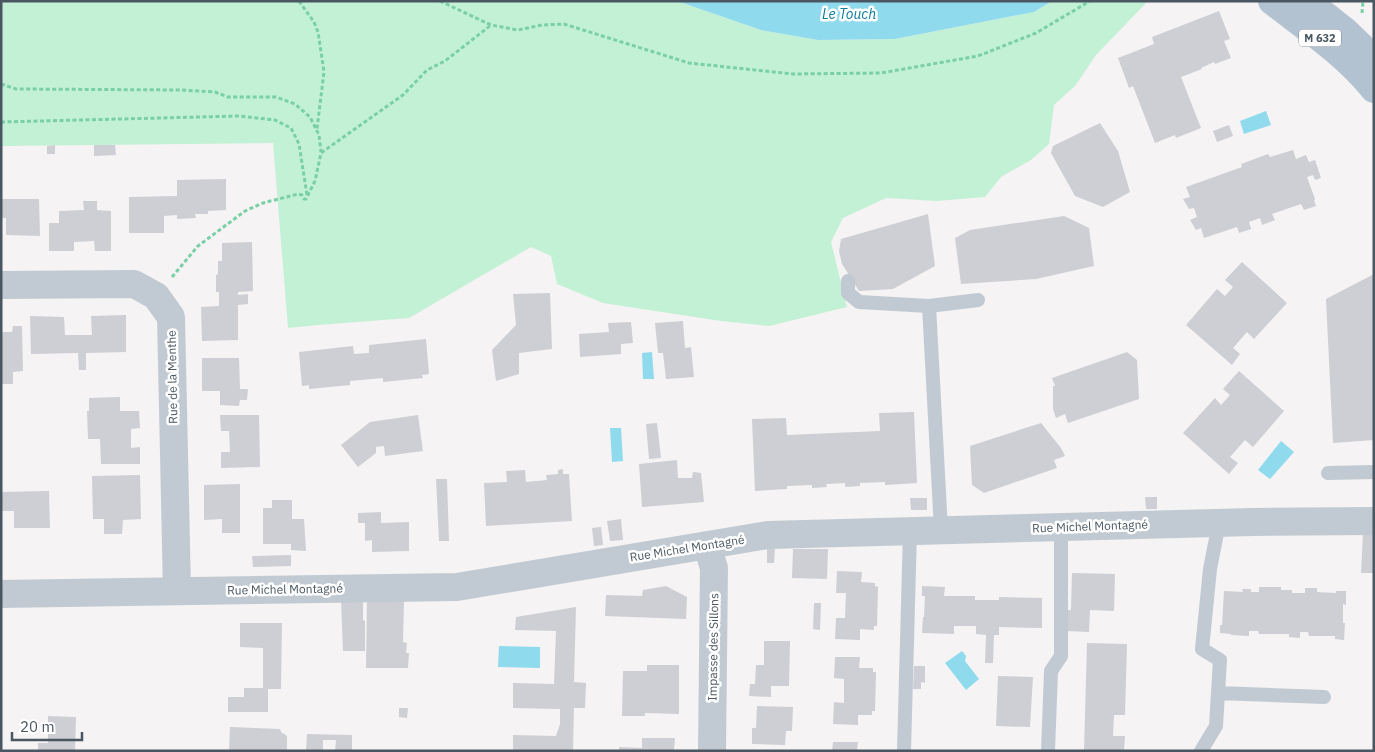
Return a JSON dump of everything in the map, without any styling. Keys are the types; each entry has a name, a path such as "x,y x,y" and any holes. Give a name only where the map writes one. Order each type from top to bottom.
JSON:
{"main road":[{"name":"M 632","path":"1272,1 1339,54 1372,73"},
{"name":"M 632","path":"1307,1 1346,32 1372,73"}],"street":[{"name":"Rue de la Menthe","path":"1,285 134,284 156,296 171,317 177,591"},
{"name":"Rue Michel Montagné","path":"1,594 457,587 768,535 1219,523 1374,521"},
{"name":"Impasse des Sillons","path":"707,545 714,568 712,751"}],"lane":[{"path":"848,281 848,292 859,302 929,306 978,300"},
{"path":"929,306 941,530"},
{"path":"1328,473 1374,472"},
{"path":"1201,751 1216,726 1220,660 1202,649 1210,569 1219,523"},
{"path":"1048,751 1051,672 1061,656 1060,527"},
{"path":"904,751 910,531"},
{"path":"1218,693 1324,697"}],"path":[{"path":"299,1 314,22 318,32 324,72 317,130"},
{"path":"440,1 491,25 518,30 564,24 689,63 792,74 880,72 978,56 1036,33 1090,1"},
{"path":"448,1 453,8"},
{"path":"1362,18 1363,1"},
{"path":"321,153 403,95 427,70 445,61 491,25"},
{"path":"1,84 16,89 182,90 215,92 228,97 276,98 295,104 310,117 319,135 321,153 316,181 306,198 304,199 302,195 298,194 264,203 245,211 198,246 156,296"},
{"path":"1,122 239,116 275,120 291,128 298,144 307,196"}],"green space":[{"path":"1,1 677,1 761,30 818,40 895,39 1034,12 1052,1 1148,1 1096,55 1075,86 1054,105 1049,144 1031,160 1001,177 985,197 936,201 886,198 843,218 831,242 847,307 769,326 721,321 603,303 557,284 551,256 531,247 409,318 288,328 273,143 1,146"}],"water":[{"name":"Le Touch","path":"677,1 1052,1 1034,12 895,39 818,40 761,30"},
{"path":"1266,111 1271,125 1244,134 1240,121"},
{"path":"652,352 654,379 643,379 642,353"},
{"path":"610,428 621,428 623,461 612,462"},
{"path":"1281,441 1294,452 1270,479 1258,470"},
{"path":"499,646 540,647 540,668 498,667"},
{"path":"962,651 966,656 965,661 979,679 966,690 945,663"}],"building":[{"path":"1219,11 1230,39 1224,41 1231,58 1215,64 1214,62 1181,77 1201,128 1176,138 1175,135 1155,143 1133,86 1129,88 1118,58 1154,44 1152,37"},
{"path":"1100,123 1118,151 1130,192 1103,207 1075,196 1051,153 1053,146"},
{"path":"1229,125 1233,136 1217,142 1213,131"},
{"path":"55,145 55,154 47,154 47,146"},
{"path":"94,145 115,145 116,155 94,156"},
{"path":"1293,150 1296,159 1306,155 1309,162 1315,160 1321,178 1315,180 1313,175 1307,177 1316,206 1304,210 1301,204 1272,214 1275,220 1262,225 1260,218 1249,222 1251,229 1239,233 1237,227 1204,238 1201,228 1196,230 1190,220 1197,217 1194,208 1189,209 1183,199 1190,197 1186,187 1242,167 1241,164 1268,154 1270,157"},
{"path":"226,179 226,210 208,211 208,214 195,214 196,218 177,219 177,215 164,216 164,233 129,233 129,197 177,196 177,180"},
{"path":"1,199 39,199 40,236 6,235 6,218 1,218"},
{"path":"83,201 97,201 97,210 111,211 111,251 95,251 94,241 74,242 74,251 49,251 49,223 59,223 59,211 84,210"},
{"path":"928,214 935,266 893,289 859,291 842,264 839,251 841,239"},
{"path":"1064,216 1089,228 1094,266 1036,279 961,284 955,238 970,230"},
{"path":"252,242 253,291 238,292 238,295 248,294 248,304 238,305 238,340 202,341 201,307 219,306 219,292 216,292 216,275 218,274 218,261 222,261 222,243"},
{"path":"1242,262 1287,303 1254,339 1247,332 1233,348 1240,354 1232,365 1186,325 1217,289 1225,296 1233,287 1225,280"},
{"path":"1374,274 1374,440 1333,443 1326,299"},
{"path":"550,293 552,349 519,353 519,374 496,381 492,350 516,325 513,294"},
{"path":"126,315 126,352 86,353 86,370 79,370 78,353 31,354 30,316 64,317 65,335 92,335 91,316"},
{"path":"683,321 685,348 691,347 694,377 666,379 663,353 658,353 655,323"},
{"path":"631,322 633,343 621,344 621,354 580,357 579,334 609,332 608,323"},
{"path":"13,326 22,326 23,371 13,372 13,384 1,384 1,332 12,332"},
{"path":"426,339 429,374 422,375 423,378 383,382 383,378 350,381 350,385 309,389 309,385 302,386 299,352 353,346 354,354 369,353 369,345"},
{"path":"1127,352 1137,360 1139,399 1068,423 1065,414 1056,418 1053,409 1053,386 1055,386 1052,378"},
{"path":"202,358 239,358 240,389 248,389 247,400 240,400 239,406 220,405 220,391 202,391"},
{"path":"1239,371 1284,411 1253,447 1245,440 1230,457 1238,463 1229,474 1183,433 1215,398 1221,405 1230,395 1223,389"},
{"path":"120,397 120,411 139,411 140,428 131,429 131,448 140,447 140,464 101,464 100,439 88,439 87,411 89,411 89,398"},
{"path":"914,412 917,483 885,485 885,482 860,483 860,486 845,487 845,483 826,484 827,487 812,488 812,485 787,486 787,489 755,491 752,419 786,418 787,435 880,431 879,413"},
{"path":"220,415 259,415 260,467 221,468 221,452 230,452 229,431 221,431"},
{"path":"418,415 423,451 385,456 384,446 376,447 376,453 358,467 341,445 370,422"},
{"path":"657,423 661,458 649,459 646,424"},
{"path":"1041,423 1065,456 1054,460 1057,468 984,493 972,485 970,446"},
{"path":"677,460 678,478 692,478 693,472 701,473 704,502 642,507 639,464"},
{"path":"563,469 563,474 569,474 572,521 486,526 484,483 507,482 506,471 525,470 526,482 547,480 546,475 558,474 558,470"},
{"path":"140,475 141,519 123,520 122,534 104,534 104,519 93,519 92,476"},
{"path":"436,479 447,479 449,541 439,541"},
{"path":"240,484 240,533 222,533 222,519 204,520 204,485"},
{"path":"49,491 50,528 14,528 14,511 1,511 1,492"},
{"path":"1145,497 1157,497 1157,509 1146,509"},
{"path":"910,498 927,498 927,510 911,510"},
{"path":"272,500 292,500 292,519 304,519 306,551 291,550 291,544 263,544 263,508 272,508"},
{"path":"381,512 381,523 409,522 409,551 372,552 372,540 365,541 365,523 358,523 358,513"},
{"path":"621,519 623,540 610,541 607,521"},
{"path":"601,527 603,545 594,546 592,528"},
{"path":"1363,533 1374,533 1374,573 1361,573"},
{"path":"767,548 775,548 774,563 767,563"},
{"path":"793,549 828,549 827,579 792,578"},
{"path":"291,555 291,566 253,567 252,556"},
{"path":"837,571 862,572 861,582 875,583 875,586 878,587 877,626 874,626 874,630 860,629 860,640 835,639 836,618 845,618 846,593 836,593"},
{"path":"1072,573 1115,574 1114,611 1090,610 1089,632 1066,631 1067,610 1071,610"},
{"path":"666,586 687,597 686,619 605,616 606,595 642,596 643,590"},
{"path":"922,586 945,587 944,596 975,596 975,600 999,600 999,597 1042,598 1042,628 999,627 999,635 994,635 993,663 985,663 986,635 976,634 976,626 954,626 954,634 922,633 925,596 922,596"},
{"path":"1259,587 1281,587 1281,590 1292,590 1292,593 1305,593 1305,588 1317,588 1317,592 1336,593 1336,591 1346,591 1346,605 1343,604 1344,640 1335,639 1335,636 1309,636 1308,632 1300,632 1300,638 1289,637 1289,634 1259,634 1258,631 1249,631 1249,636 1220,633 1224,591 1243,592 1242,589 1251,589 1251,592 1259,592"},
{"path":"341,600 363,600 365,651 343,651"},
{"path":"367,600 404,601 403,642 407,643 406,653 409,653 408,668 366,668"},
{"path":"814,603 821,603 820,630 813,629"},
{"path":"576,607 574,682 586,683 585,708 574,708 573,751 513,751 513,735 556,736 560,724 560,709 513,708 513,683 554,684 556,631 515,630 516,617"},
{"path":"240,623 282,623 281,689 268,689 268,712 228,712 228,697 244,697 244,688 263,688 263,648 240,647"},
{"path":"764,641 790,641 789,686 771,686 771,697 749,696 750,684 755,684 756,665 764,665"},
{"path":"1087,643 1127,644 1125,715 1114,715 1113,736 1125,736 1124,751 1084,751"},
{"path":"835,657 860,657 859,668 873,668 873,672 876,672 875,711 872,711 872,715 858,715 858,725 833,724 834,702 844,703 844,679 834,678"},
{"path":"647,665 679,665 679,714 645,713 645,716 622,716 623,671 647,671"},
{"path":"914,666 925,666 925,683 921,682 921,689 913,689"},
{"path":"998,676 1033,677 1030,727 996,726"},
{"path":"757,706 793,707 792,731 786,731 785,745 752,744 752,728 756,728"},
{"path":"399,708 408,708 407,718 399,717"},
{"path":"48,716 76,717 75,751 38,751 38,743 48,743"},
{"path":"230,727 280,729 287,736 287,751 229,751"},
{"path":"307,734 352,735 352,751 335,751 336,740 323,740 323,751 306,751"},
{"path":"642,738 675,738 674,751 619,751 619,747 642,748"},
{"path":"833,742 858,742 857,751 832,751"}]}
